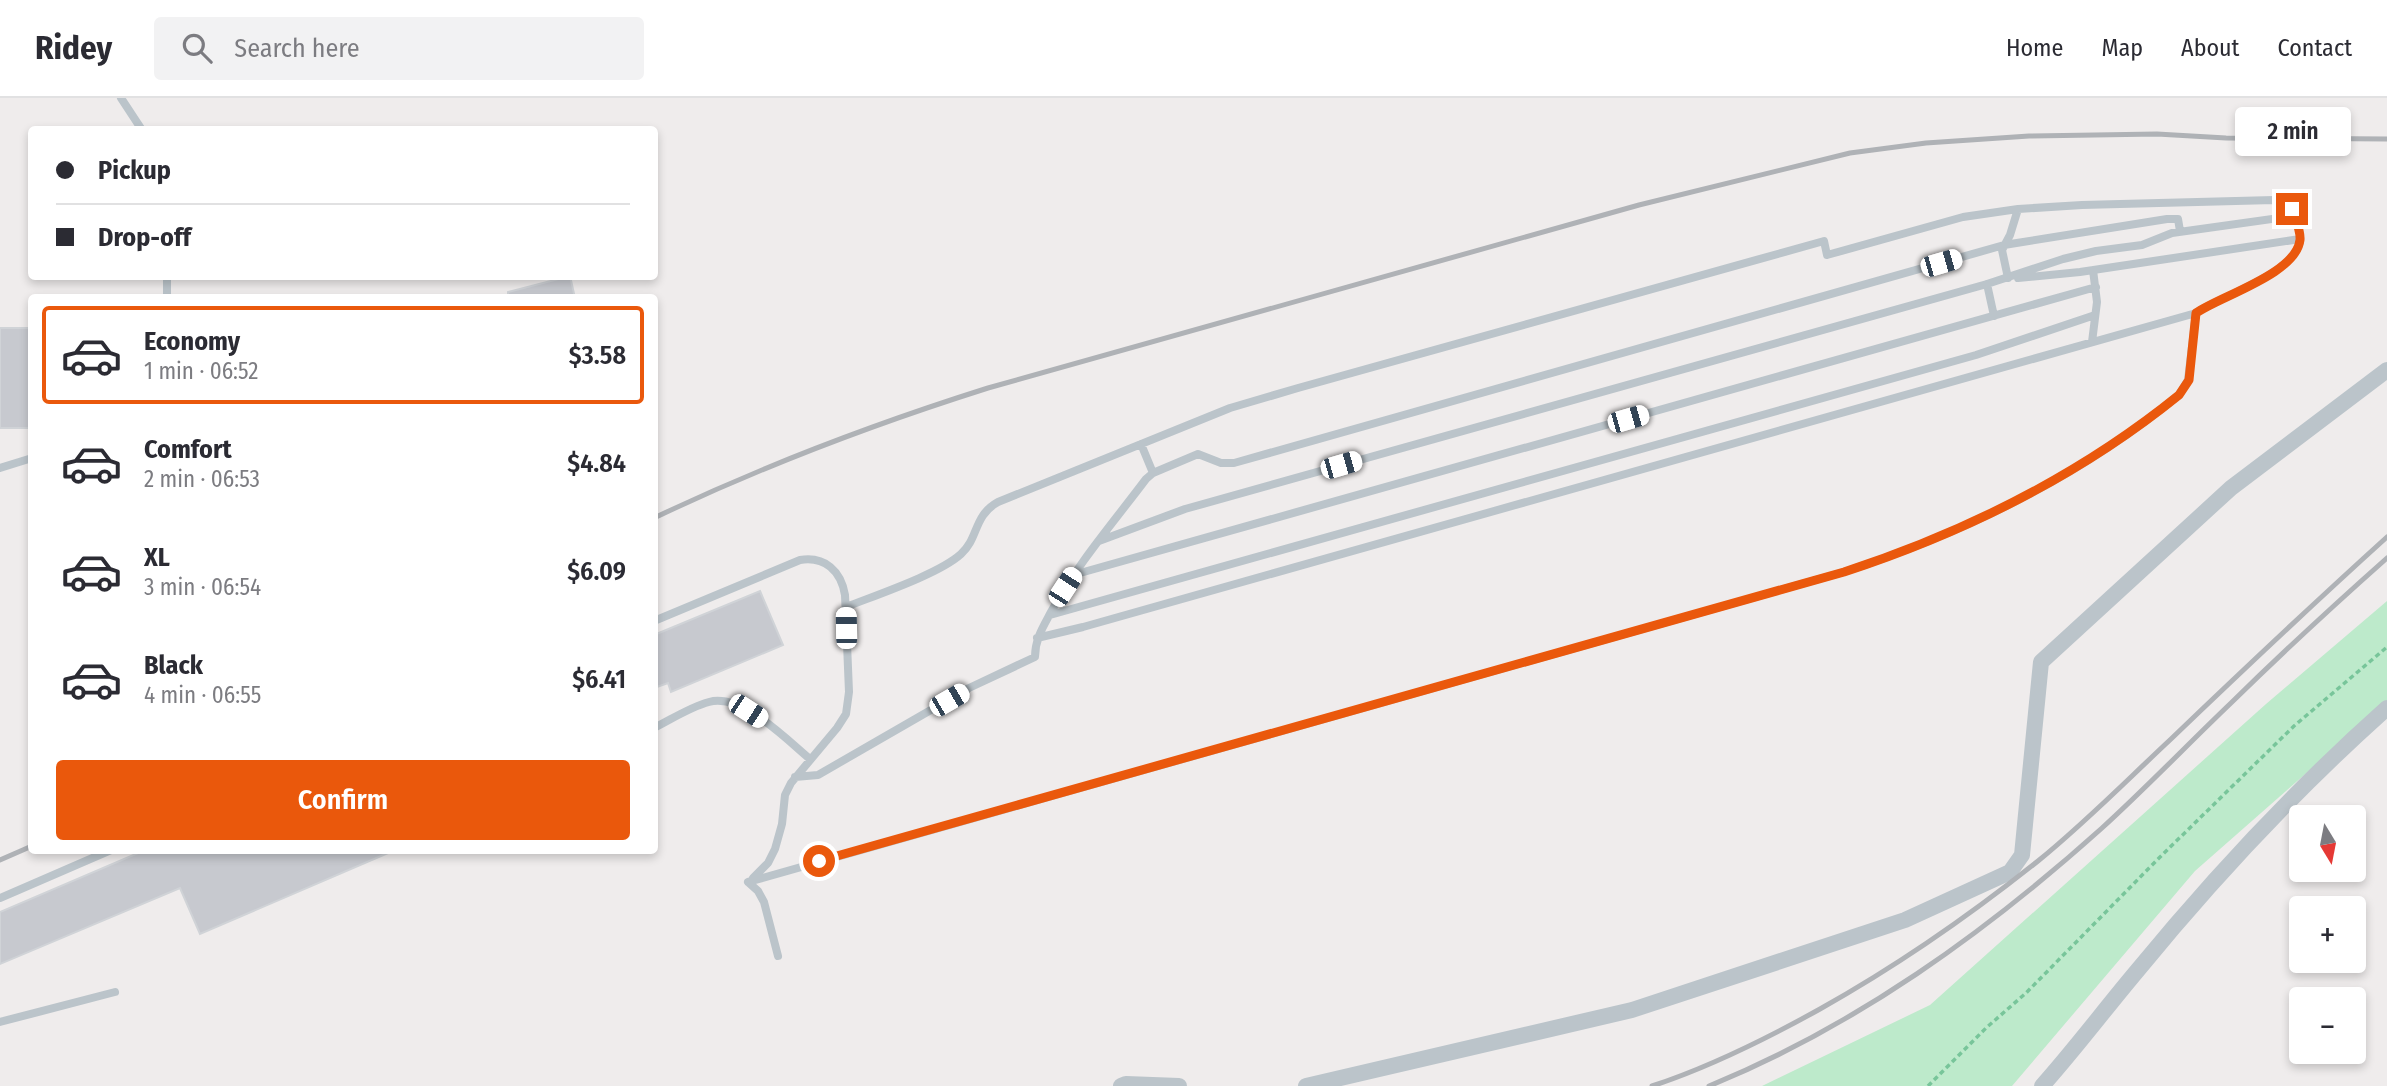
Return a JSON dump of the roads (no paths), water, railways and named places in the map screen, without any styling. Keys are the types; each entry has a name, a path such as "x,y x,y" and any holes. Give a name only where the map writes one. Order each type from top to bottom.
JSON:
{"street":[{"path":"1306,1086 1632,1010 1905,920 2010,872 2022,855 2041,662 2231,488 2387,370"},
{"path":"2042,1086 2218,876 2329,760 2387,708"},
{"path":"1121,1086 1179,1086"}],"lane":[{"path":"121,98 139,126"},
{"path":"846,607 954,560 965,550 980,517 991,506 1230,408 1262,398 1824,241 1827,255 1963,217 2018,209 2274,200 2290,202 2300,239 2287,261 2270,274 2196,313 1037,638"},
{"path":"2008,278 2002,255 2018,209"},
{"path":"1097,542 1185,509 1987,284 2063,259 2096,251 2142,245 2180,231 2294,216"},
{"path":"795,777 818,775 969,688 1035,657 1037,638 1073,575 1097,542 1153,473 1198,454 1221,463 1234,463 2004,245 2167,219 2178,219 2180,231"},
{"path":"2008,278 2093,270 2300,239"},
{"path":"2092,342 2096,287 2093,270"},
{"path":"1987,284 1994,316"},
{"path":"1073,575 2096,287"},
{"path":"748,882 1844,572 1929,542 2008,507 2064,476 2179,395 2189,380 2196,313"},
{"path":"1050,615 1976,355 2095,315"},
{"path":"1141,444 1153,473"},
{"path":"0,468 28,459"},
{"path":"658,619 806,559 821,562 838,574 844,589 848,707 842,720 795,777 785,795 782,824 775,849 762,870 748,882"},
{"path":"658,726 708,702 726,701 760,719 810,760"},
{"path":"0,898 102,854"},
{"path":"748,882 758,891 764,902 778,956"},
{"path":"0,1022 115,992"}],"railway":[{"path":"658,516 819,447 988,388 1639,205 1850,153 1926,143 2029,136 2157,134 2226,138 2387,139"},
{"path":"1652,1086 1738,1052 1849,993 1932,940 1986,901 2089,817 2387,537"},
{"path":"1709,1086 1763,1062 1867,1006 1917,974 2012,904 2102,828 2269,666 2387,558"},
{"path":"0,860 28,848"}]}
